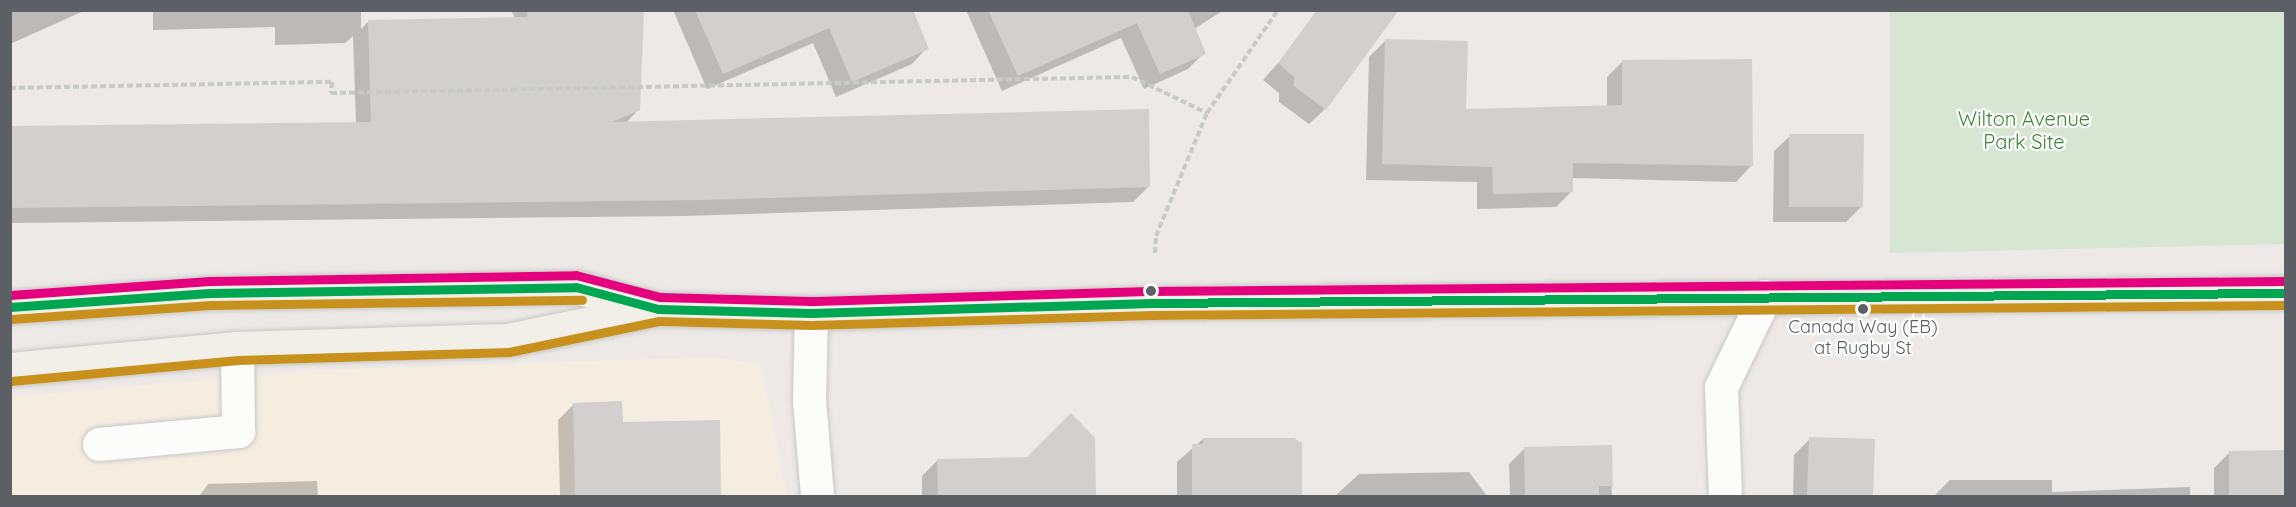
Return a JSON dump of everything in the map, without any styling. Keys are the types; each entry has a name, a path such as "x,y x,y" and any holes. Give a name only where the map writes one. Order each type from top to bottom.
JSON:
{"main road":[{"path":"10,307 210,293 576,287 658,309"},
{"path":"10,369 237,348 508,340 658,309 811,313 1765,296 2286,293"}],"street":[{"path":"1725,496 1721,387 1765,296"},
{"path":"811,313 809,400 817,496"},
{"path":"99,444 238,431 237,348"}],"path":[{"path":"1155,253 1156,236 1207,113 1278,10"},
{"path":"10,88 332,81 331,93 1132,77 1207,113"}],"shaded area":[{"path":"715,357 757,364 762,370 787,496 11,496 10,397 318,370"}],"green space":[{"name":"Wilton Avenue Park Site","path":"1890,11 2285,11 2285,244 1890,253"}],"building":[{"path":"527,10 644,10 640,110 612,122 1149,109 1150,187 702,200 10,208 10,126 371,122 368,20 527,17"},
{"path":"695,10 913,10 929,49 852,82 829,28 723,74"},
{"path":"988,10 1188,10 1206,54 1160,74 1137,23 1018,76"},
{"path":"1317,10 1399,10 1326,110 1294,86 1294,77 1278,63"},
{"path":"1385,39 1468,41 1466,109 1622,105 1622,60 1752,59 1753,166 1573,163 1573,192 1493,194 1492,167 1382,164"},
{"path":"1789,134 1864,134 1863,207 1789,207"},
{"path":"622,401 623,422 720,420 721,496 575,496 573,403"},
{"path":"1071,413 1095,438 1096,496 938,496 937,459 1027,457"},
{"path":"1809,437 1875,439 1873,496 1807,496"},
{"path":"1203,438 1294,438 1302,443 1302,496 1192,496 1192,444 1203,444"},
{"path":"1612,445 1613,486 1599,486 1599,496 1525,496 1524,447"},
{"path":"2286,450 2286,496 2229,496 2229,451"}],"transit line":[{"path":"10,295 210,281 576,275 660,297 811,301 1152,291 2286,281"},
{"path":"10,307 210,293 576,287 658,309 811,313 1152,303 2286,293"},
{"path":"11,319 211,305 582,300"},
{"path":"11,381 238,360 509,352 659,321 811,325 1152,315 2286,305"}],"place":[{"name":"Canada Way (EB) at Rugby St","path":"1863,309"}]}
